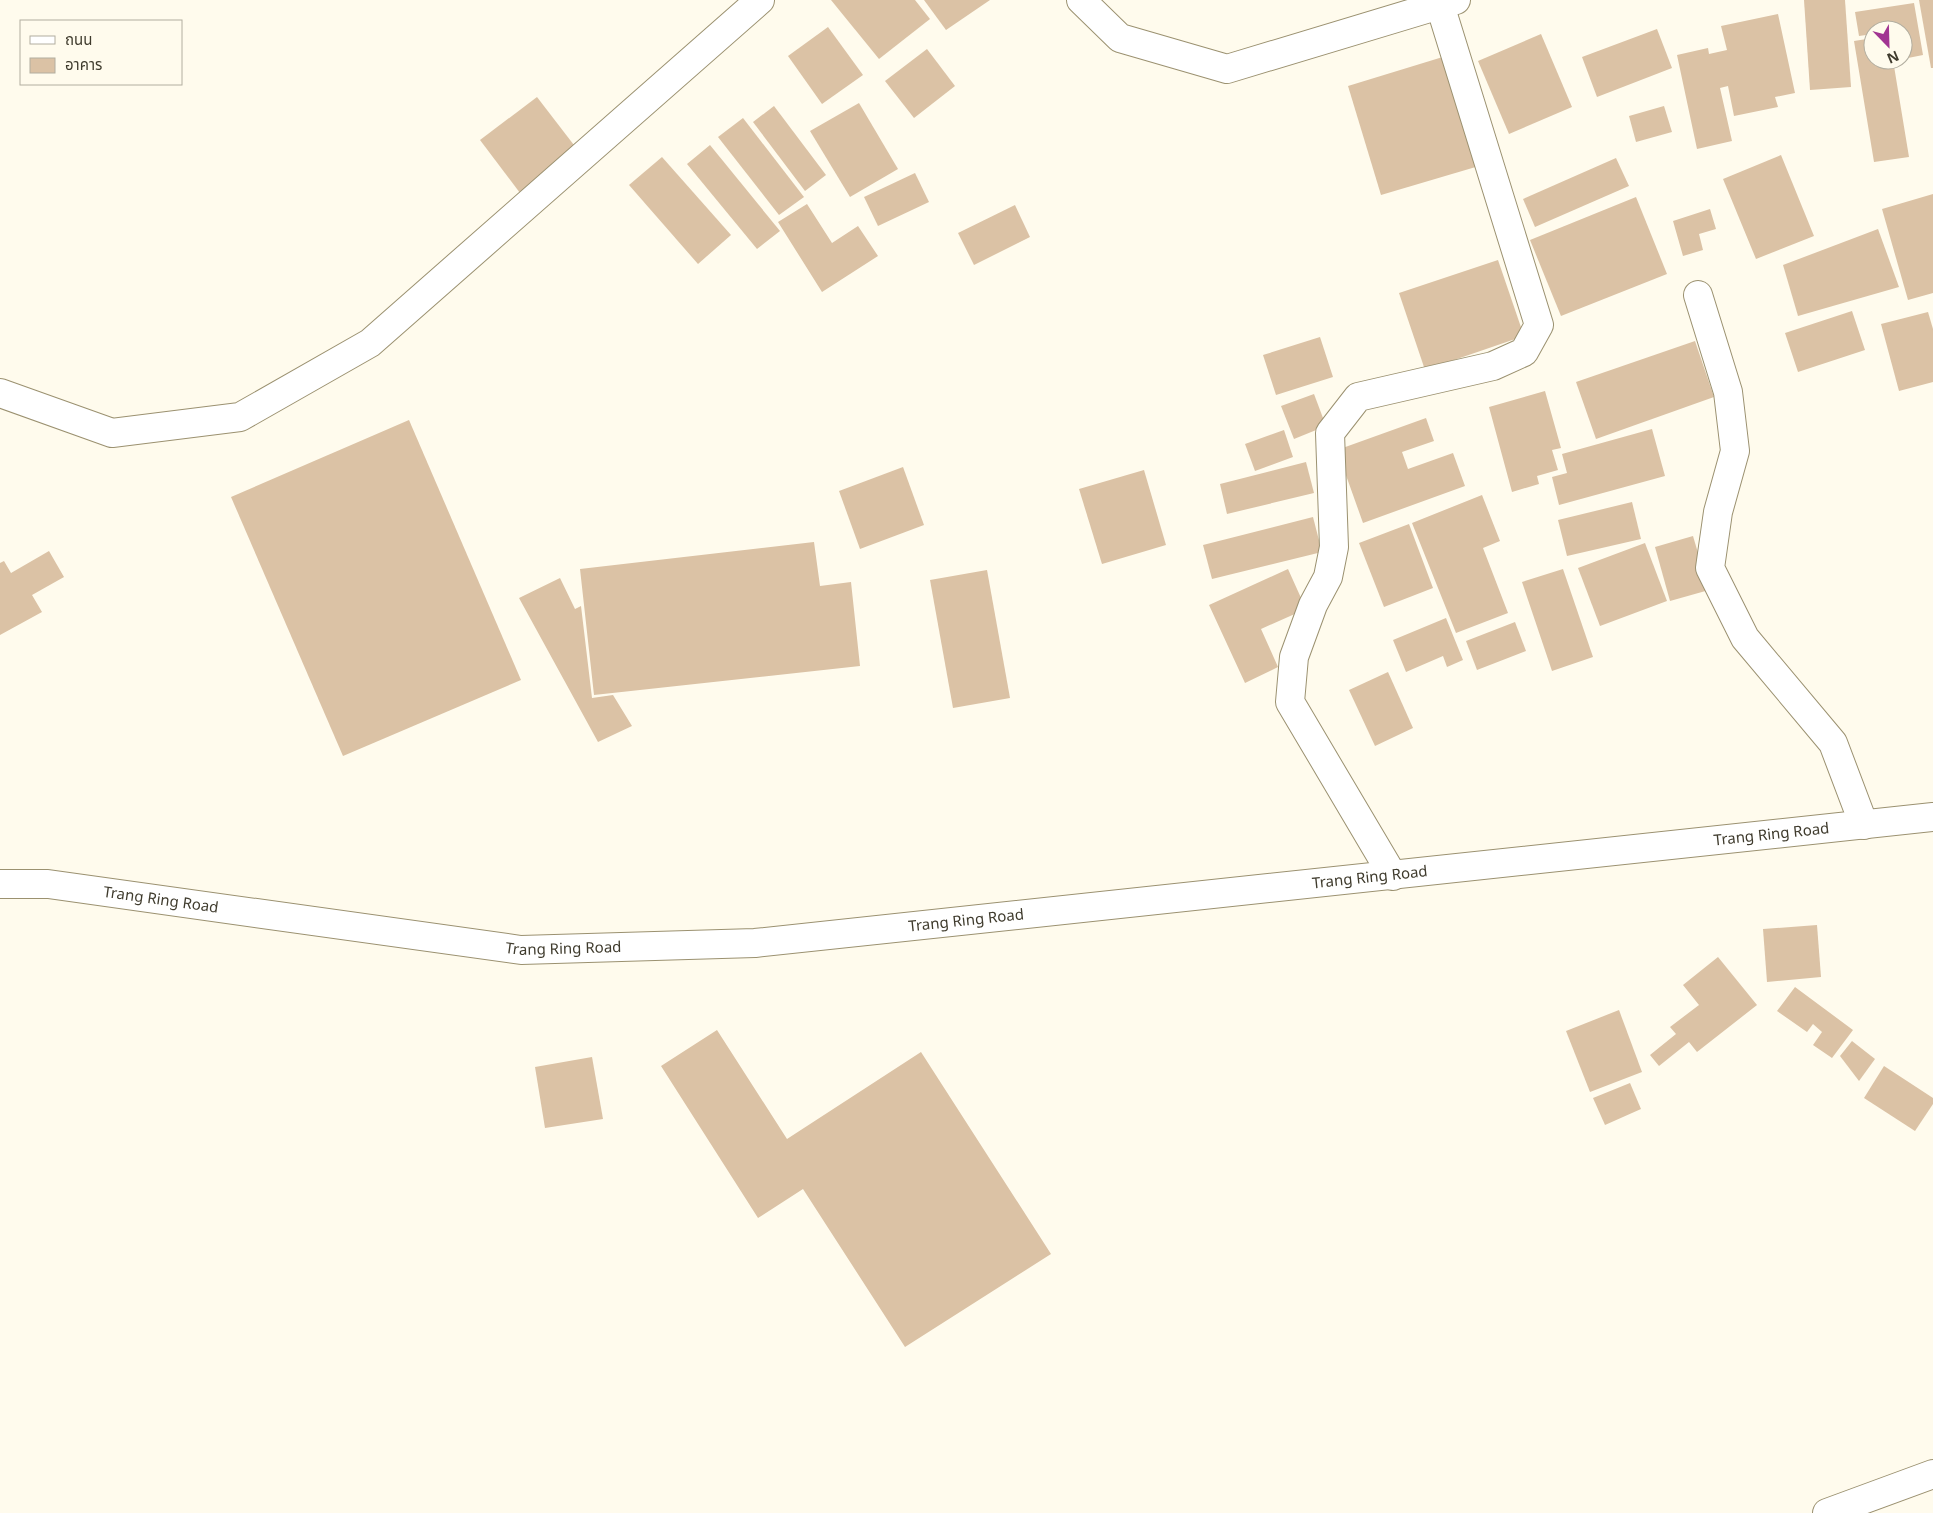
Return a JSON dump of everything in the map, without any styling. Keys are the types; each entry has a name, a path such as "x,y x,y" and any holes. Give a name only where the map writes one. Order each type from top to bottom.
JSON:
{"main road":[{"path":"0,393 112,433 240,417 370,343 760,0"},
{"path":"1081,0 1120,38 1227,69 1448,3 1539,325 1524,352 1494,366 1358,396 1330,433 1334,547 1328,576 1313,605 1294,656 1290,702 1393,876"},
{"path":"1698,295 1728,392 1735,451 1718,512 1710,568 1745,638 1833,743 1864,824"},
{"name":"Trang Ring Road","path":"0,884 48,884 521,950 755,943 1933,817"},
{"path":"1827,1513 1933,1474"}],"building":[{"path":"831,0 915,0 930,19 879,59"},
{"path":"924,0 990,0 946,30"},
{"path":"1804,0 1845,0 1851,87 1810,90"},
{"path":"1919,0 1933,0 1933,68 1931,68"},
{"path":"1914,3 1923,55 1913,57 1913,20 1863,20 1863,35 1859,36 1855,12"},
{"path":"1778,14 1795,93 1775,97 1778,107 1734,116 1728,86 1720,88 1732,141 1697,149 1677,55 1708,48 1709,54 1727,50 1721,26"},
{"path":"828,27 863,75 822,104 788,56"},
{"path":"1657,29 1672,68 1597,97 1582,57"},
{"path":"1541,34 1572,107 1509,134 1478,61"},
{"path":"1863,40 1863,70 1895,70 1909,157 1874,162 1854,41"},
{"path":"927,49 955,86 914,118 885,81"},
{"path":"1446,56 1479,166 1381,195 1348,86"},
{"path":"537,97 577,149 520,193 480,140"},
{"path":"859,103 898,169 850,197 810,131"},
{"path":"774,106 826,175 805,191 753,122"},
{"path":"1664,106 1672,132 1636,142 1629,116"},
{"path":"743,118 804,197 779,215 718,137"},
{"path":"710,145 780,231 757,249 687,164"},
{"path":"1781,155 1814,236 1756,259 1723,179"},
{"path":"662,157 731,235 698,264 629,185"},
{"path":"1616,158 1629,186 1535,227 1523,199"},
{"path":"915,173 929,202 878,226 864,197"},
{"path":"1933,194 1933,293 1908,300 1882,209"},
{"path":"1636,197 1667,274 1561,316 1530,240"},
{"path":"807,204 832,243 858,226 878,256 822,292 778,222"},
{"path":"1015,205 1030,237 974,265 958,233"},
{"path":"1710,209 1716,229 1699,234 1703,250 1683,256 1673,221"},
{"path":"1878,229 1899,287 1798,316 1783,265"},
{"path":"1498,260 1524,336 1425,370 1399,293"},
{"path":"1852,311 1865,350 1798,372 1785,333"},
{"path":"1928,312 1933,329 1933,382 1899,391 1881,324"},
{"path":"1320,337 1333,377 1276,395 1263,355"},
{"path":"1695,341 1714,397 1596,439 1576,382"},
{"path":"1545,391 1561,448 1552,450 1558,470 1537,476 1539,484 1512,492 1489,407"},
{"path":"1314,394 1326,426 1294,439 1281,406"},
{"path":"1426,418 1434,441 1402,452 1408,469 1453,453 1465,486 1363,523 1337,450"},
{"path":"409,420 521,680 343,756 231,497"},
{"path":"1652,429 1665,476 1559,505 1552,477 1567,473 1562,454"},
{"path":"1284,430 1293,457 1255,471 1245,444"},
{"path":"1306,462 1314,493 1227,514 1220,484"},
{"path":"903,467 924,525 860,549 839,491"},
{"path":"1144,470 1166,545 1102,564 1079,489"},
{"path":"1482,495 1500,541 1483,548 1508,613 1456,633 1412,523"},
{"path":"1632,502 1641,539 1567,556 1558,520"},
{"path":"1313,517 1322,552 1212,579 1203,545"},
{"path":"1409,524 1433,588 1384,607 1359,543"},
{"path":"1693,536 1709,590 1670,601 1655,547"},
{"path":"814,542 820,586 851,582 860,666 594,695 580,569"},
{"path":"1645,543 1667,601 1600,626 1578,568"},
{"path":"49,551 64,577 32,595 42,612 0,635 0,563 4,561 11,573"},
{"path":"1288,569 1306,609 1261,629 1278,667 1245,683 1209,605"},
{"path":"1563,569 1593,657 1552,671 1522,582"},
{"path":"987,570 1010,698 953,708 930,580"},
{"path":"560,578 575,609 581,606 592,698 613,695 632,726 598,742 519,598"},
{"path":"1446,618 1463,660 1447,667 1443,656 1406,672 1393,640"},
{"path":"1515,622 1526,651 1477,670 1466,641"},
{"path":"1388,672 1413,728 1375,746 1349,690"},
{"path":"1817,925 1821,977 1767,982 1763,929"},
{"path":"1718,957 1757,1005 1697,1052 1689,1042 1659,1066 1650,1055 1676,1034 1670,1027 1699,1005 1683,985"},
{"path":"1795,987 1853,1030 1832,1058 1813,1045 1822,1032 1813,1024 1807,1032 1777,1011"},
{"path":"1619,1010 1642,1072 1590,1092 1566,1031"},
{"path":"717,1030 787,1139 921,1052 1051,1254 905,1347 803,1189 758,1218 661,1066"},
{"path":"1852,1041 1875,1059 1859,1081 1840,1056"},
{"path":"592,1057 603,1119 545,1128 535,1067"},
{"path":"1884,1066 1933,1098 1933,1104 1915,1131 1864,1098"},
{"path":"1630,1083 1641,1109 1605,1125 1593,1098"}]}
